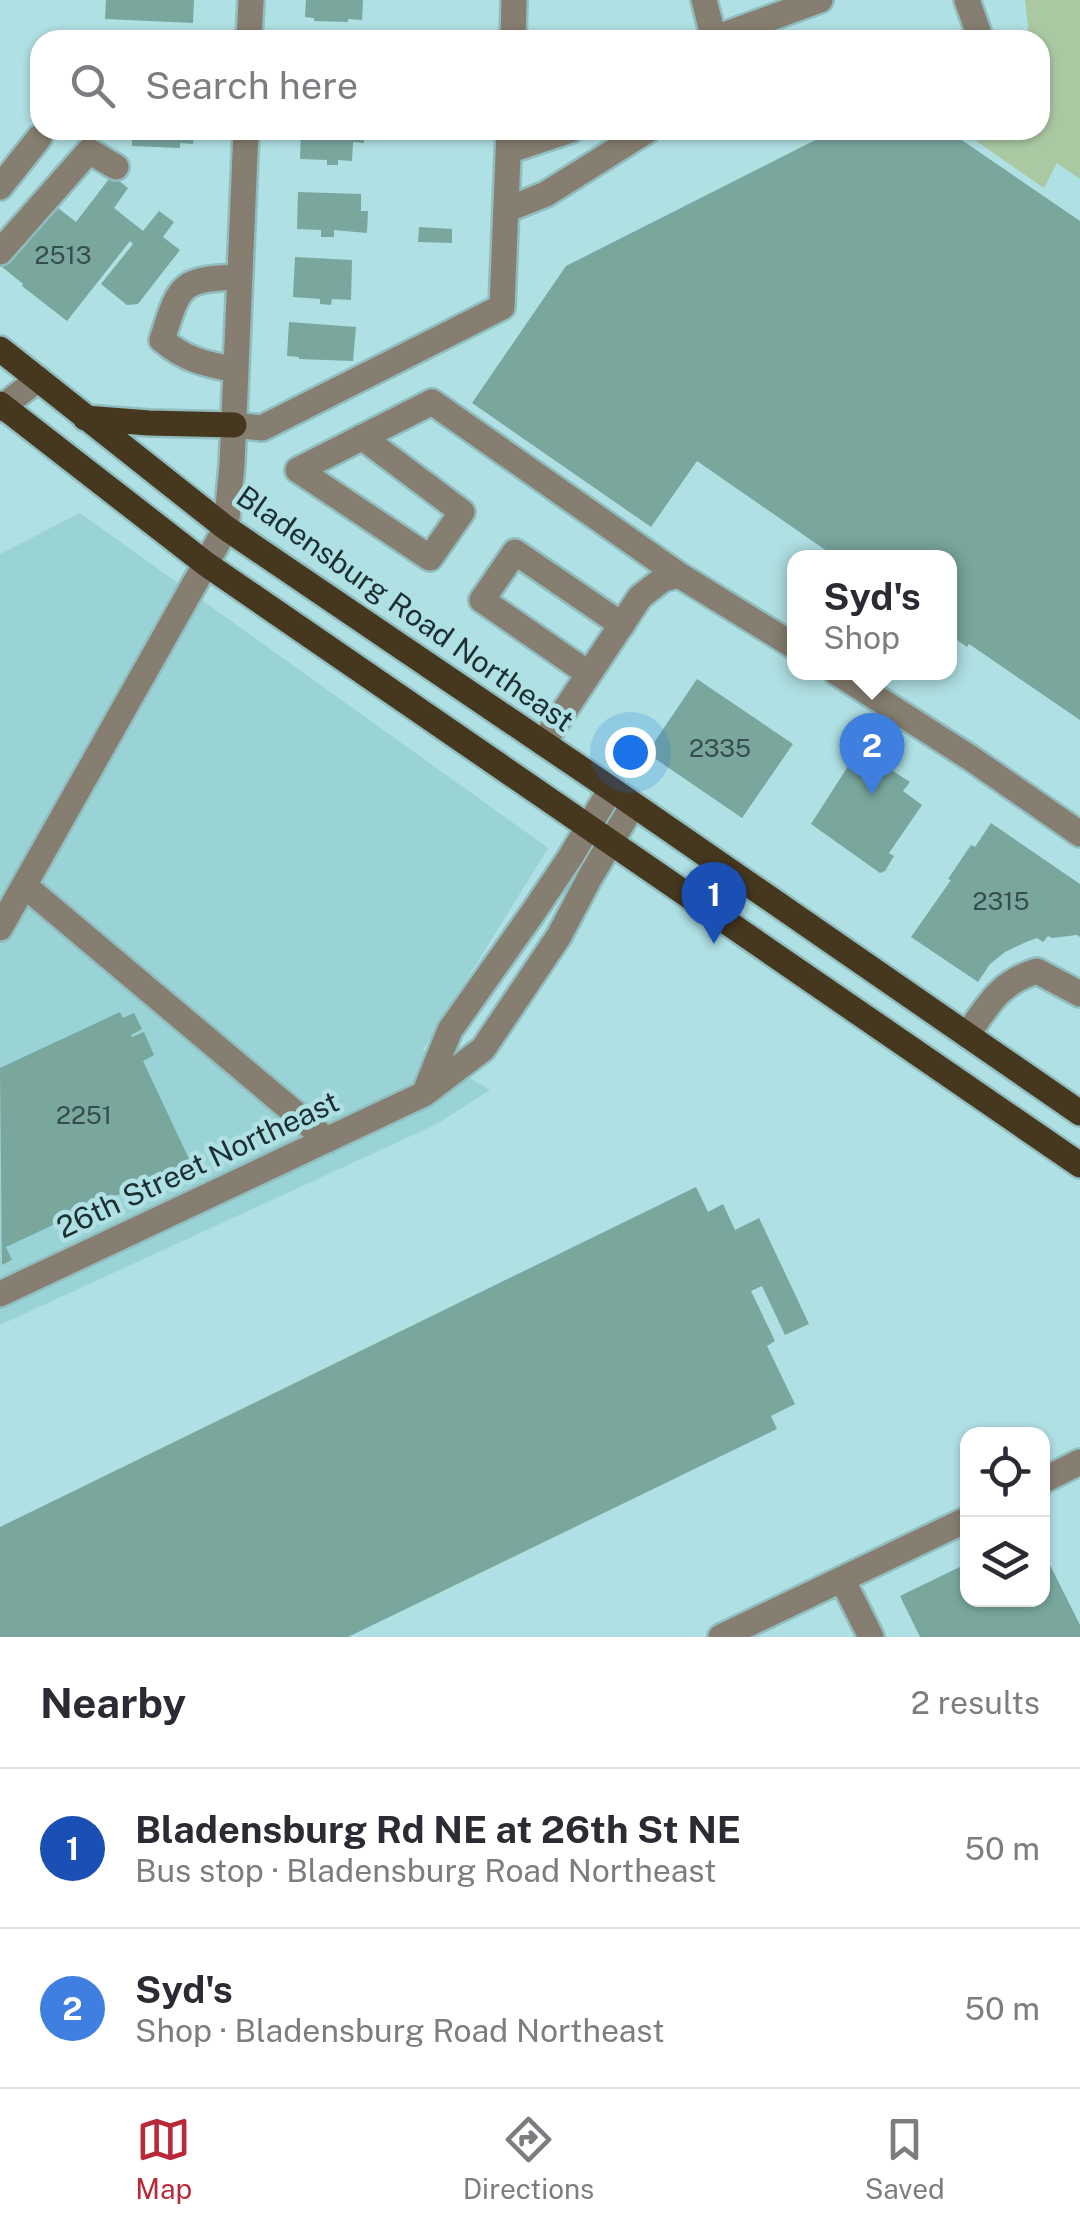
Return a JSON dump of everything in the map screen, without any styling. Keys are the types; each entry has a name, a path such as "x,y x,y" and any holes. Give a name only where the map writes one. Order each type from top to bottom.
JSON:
{"main road":[{"name":"Bladensburg Road Northeast","path":"0,349 226,528 1080,1113"},
{"path":"1,406 206,564 1080,1165"},
{"path":"85,418 234,426"},
{"path":"943,1071 967,1035"}],"street":[{"path":"250,30 251,0"},
{"path":"512,30 514,0"},
{"path":"704,0 710,30"},
{"path":"737,30 820,0"},
{"path":"967,0 978,30"},
{"path":"0,187 38,140"},
{"path":"0,928 226,528 246,140"},
{"path":"234,426 262,428 502,307 508,140"},
{"path":"506,210 546,194 632,140"},
{"path":"0,252 89,151 116,167"},
{"path":"236,370 194,362 162,340 176,295 200,278 240,277"},
{"path":"1,406 38,379"},
{"path":"362,438 462,512 430,558 298,470 432,402 678,575 787,642"},
{"path":"589,674 482,600 514,552 622,625"},
{"path":"543,744 640,597 663,578 678,575"},
{"path":"849,680 1080,834"},
{"path":"424,1094 450,1030 513,943 611,789"},
{"name":"26th Street Northeast","path":"0,1294 424,1094 483,1049 559,936 633,805"},
{"path":"25,886 327,1140"},
{"path":"967,1035 992,997 1018,977 1038,971 1080,994"},
{"path":"1050,1477 1080,1462"},
{"path":"727,1635 960,1522"},
{"path":"842,1579 870,1637"}],"shaded area":[{"path":"80,513 548,848 423,1050 490,1090 437,1124 0,1325 0,554"}],"green space":[{"path":"1025,0 1080,0 1080,179 1057,163 1044,188 974,140 1050,140 1050,30 1028,30"}],"building":[{"path":"106,0 194,0 193,23 105,19"},
{"path":"306,0 363,0 362,20 314,21 305,17"},
{"path":"132,140 193,140 193,144 180,143 180,148 132,146"},
{"path":"301,140 364,140 353,142 352,161 338,160 338,165 327,165 327,160 300,159"},
{"path":"815,140 962,140 1080,221 1080,720 969,644 967,647 957,640 957,550 825,550 697,461 651,527 472,403 566,266"},
{"path":"112,175 128,188 114,208 143,231 159,211 174,222 163,237 180,250 138,304 127,305 101,284 133,244 130,241 67,321 1,266 53,204 76,222"},
{"path":"298,192 361,194 361,211 368,211 367,233 334,230 334,237 321,237 321,230 297,229"},
{"path":"419,227 452,229 452,243 418,242"},
{"path":"295,257 352,260 351,300 332,299 331,305 320,304 320,299 293,297"},
{"path":"289,322 356,327 353,361 287,356"},
{"path":"697,679 793,744 742,818 647,753"},
{"path":"859,749 910,782 903,791 922,805 889,853 894,856 885,871 880,873 811,824"},
{"path":"991,823 1080,884 1080,937 1048,936 1043,942 1037,938 1026,942 990,964 978,982 911,937 971,845 975,847"},
{"path":"120,1012 123,1018 134,1013 142,1029 132,1037 144,1032 154,1055 143,1061 190,1161 6,1247 12,1260 2,1265 0,1068"},
{"path":"696,1187 708,1212 723,1204 735,1230 759,1218 809,1324 785,1335 762,1286 751,1291 775,1341 767,1346 795,1404 771,1416 777,1429 348,1637 0,1637 0,1527"},
{"path":"1050,1565 1080,1625 1080,1637 920,1637 900,1596 960,1567 960,1607 1050,1607"}],"place":[{"name":"Syd's","path":"872,795"},
{"name":"Bladensburg Rd NE at 26th St NE","path":"714,944"}]}
